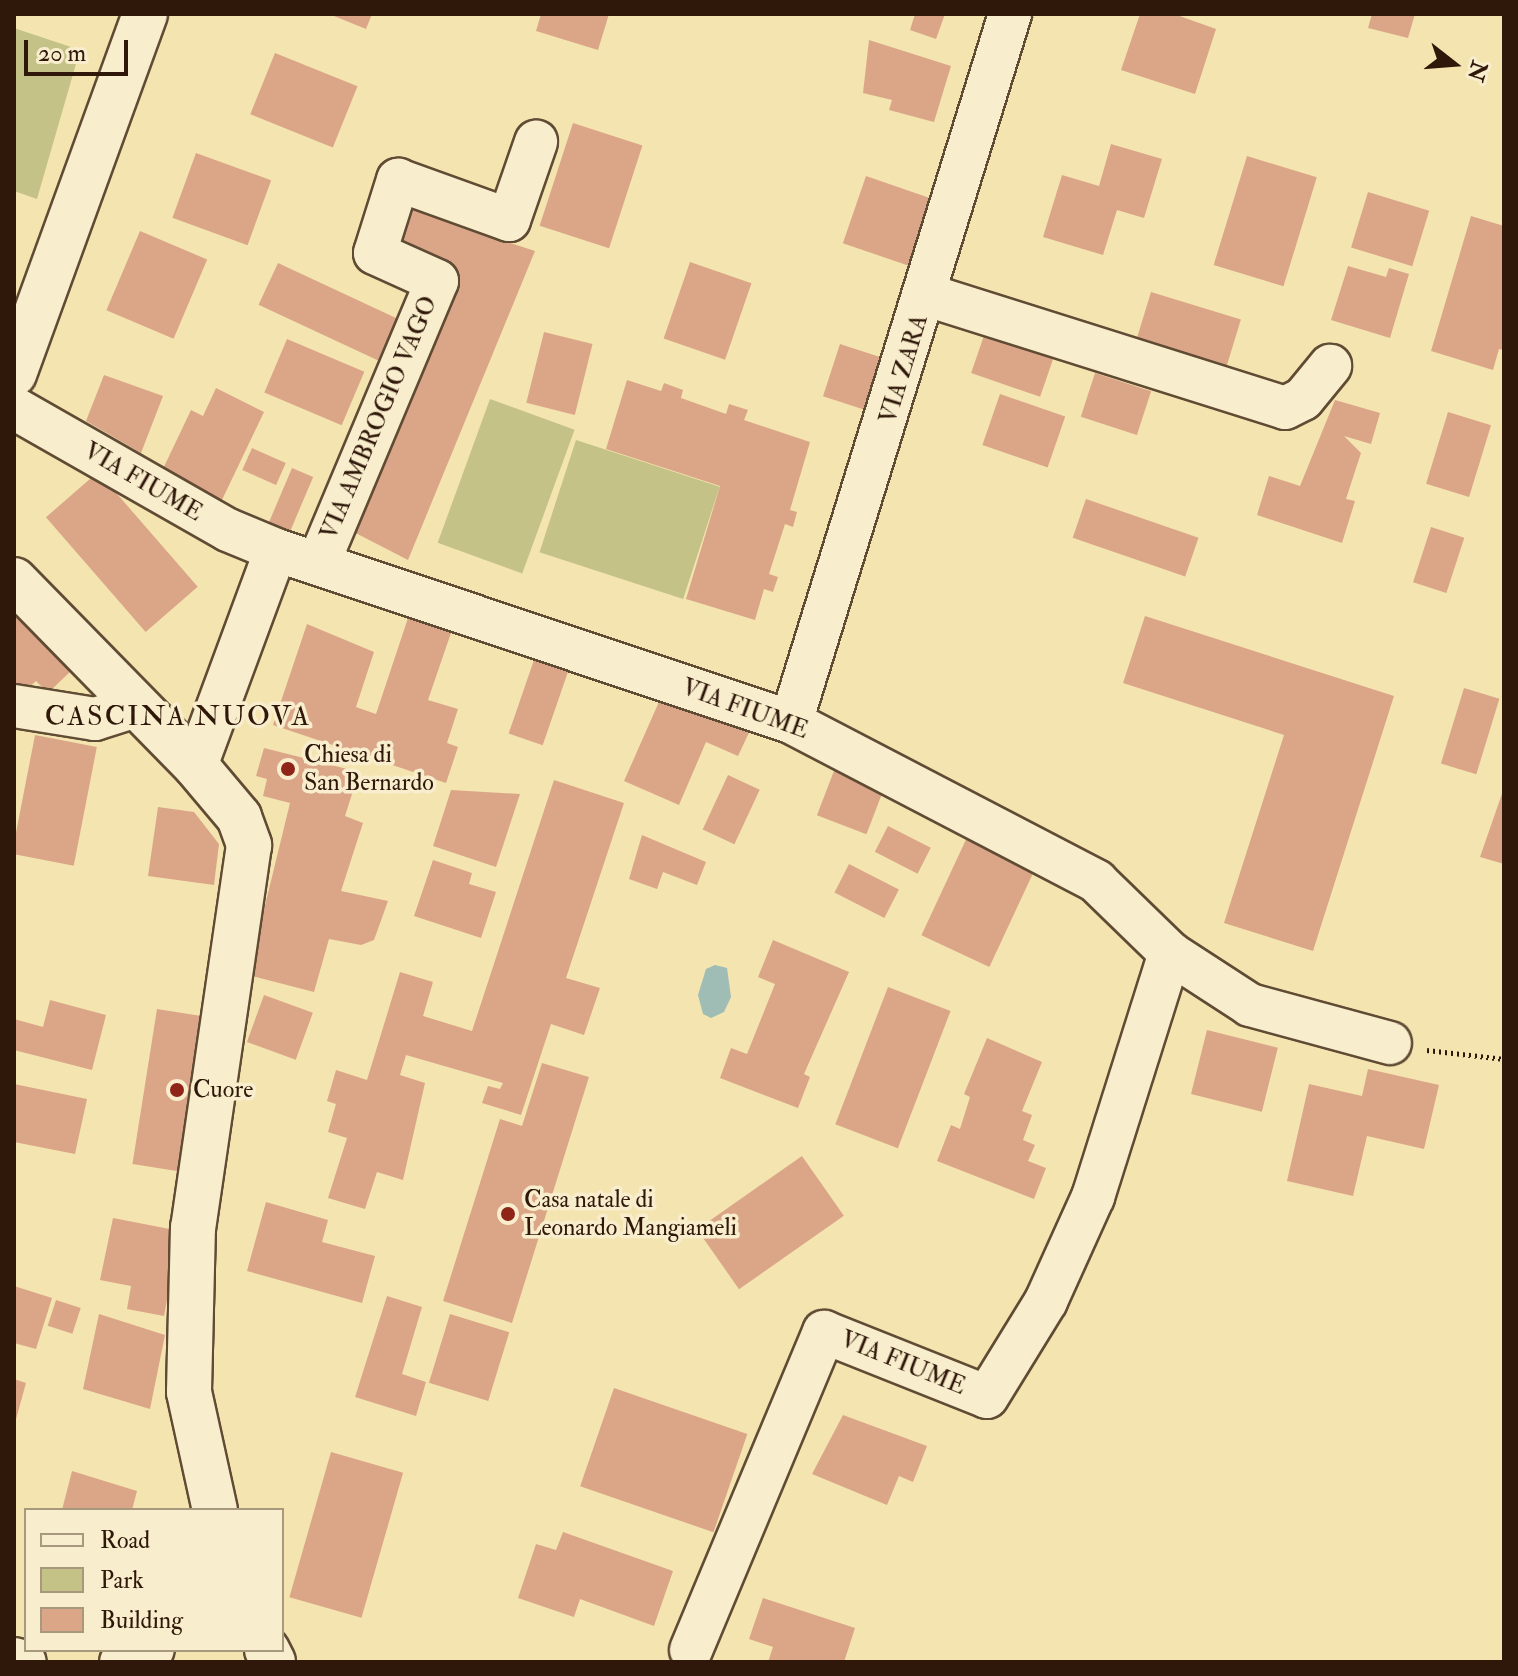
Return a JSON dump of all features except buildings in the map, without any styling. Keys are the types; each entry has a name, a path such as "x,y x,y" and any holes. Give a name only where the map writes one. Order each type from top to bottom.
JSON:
{"street":[{"path":"14,374 145,14"},
{"name":"VIA ZARA","path":"791,722 927,295 1010,14"},
{"name":"VIA AMBROGIO VAGO","path":"318,564 437,281 375,253 398,180 509,220 536,142"},
{"path":"927,295 1285,408 1303,399 1330,366"},
{"name":"VIA FIUME","path":"14,408 228,530 276,550 791,722 1096,881 1170,953 1250,1005 1390,1043"},
{"path":"196,766 276,550"},
{"path":"14,580 196,766 239,817 249,845 193,1227 189,1392 215,1508"},
{"path":"14,706 95,719 136,706"},
{"name":"VIA FIUME","path":"691,1650 824,1332 987,1397 1046,1301 1093,1197 1170,953"},
{"path":"121,1662 148,1652"},
{"path":"14,1659 25,1662"}],"path":[{"path":"1390,1043 1504,1059"}],"green space":[{"path":"14,28 80,50 37,199 14,191"},
{"path":"490,399 575,430 522,574 438,543"},
{"path":"576,440 720,487 683,599 540,552"}],"water":[{"path":"715,965 727,968 731,997 724,1012 711,1018 703,1014 698,995 706,969"}],"place":[{"name":"Chiesa di San Bernardo","path":"288,769"},
{"name":"Cuore","path":"177,1090"},
{"name":"Casa natale di Leonardo Mangiameli","path":"508,1214"}],"district":[{"name":"CASCINA NUOVA","path":"178,717"}]}
